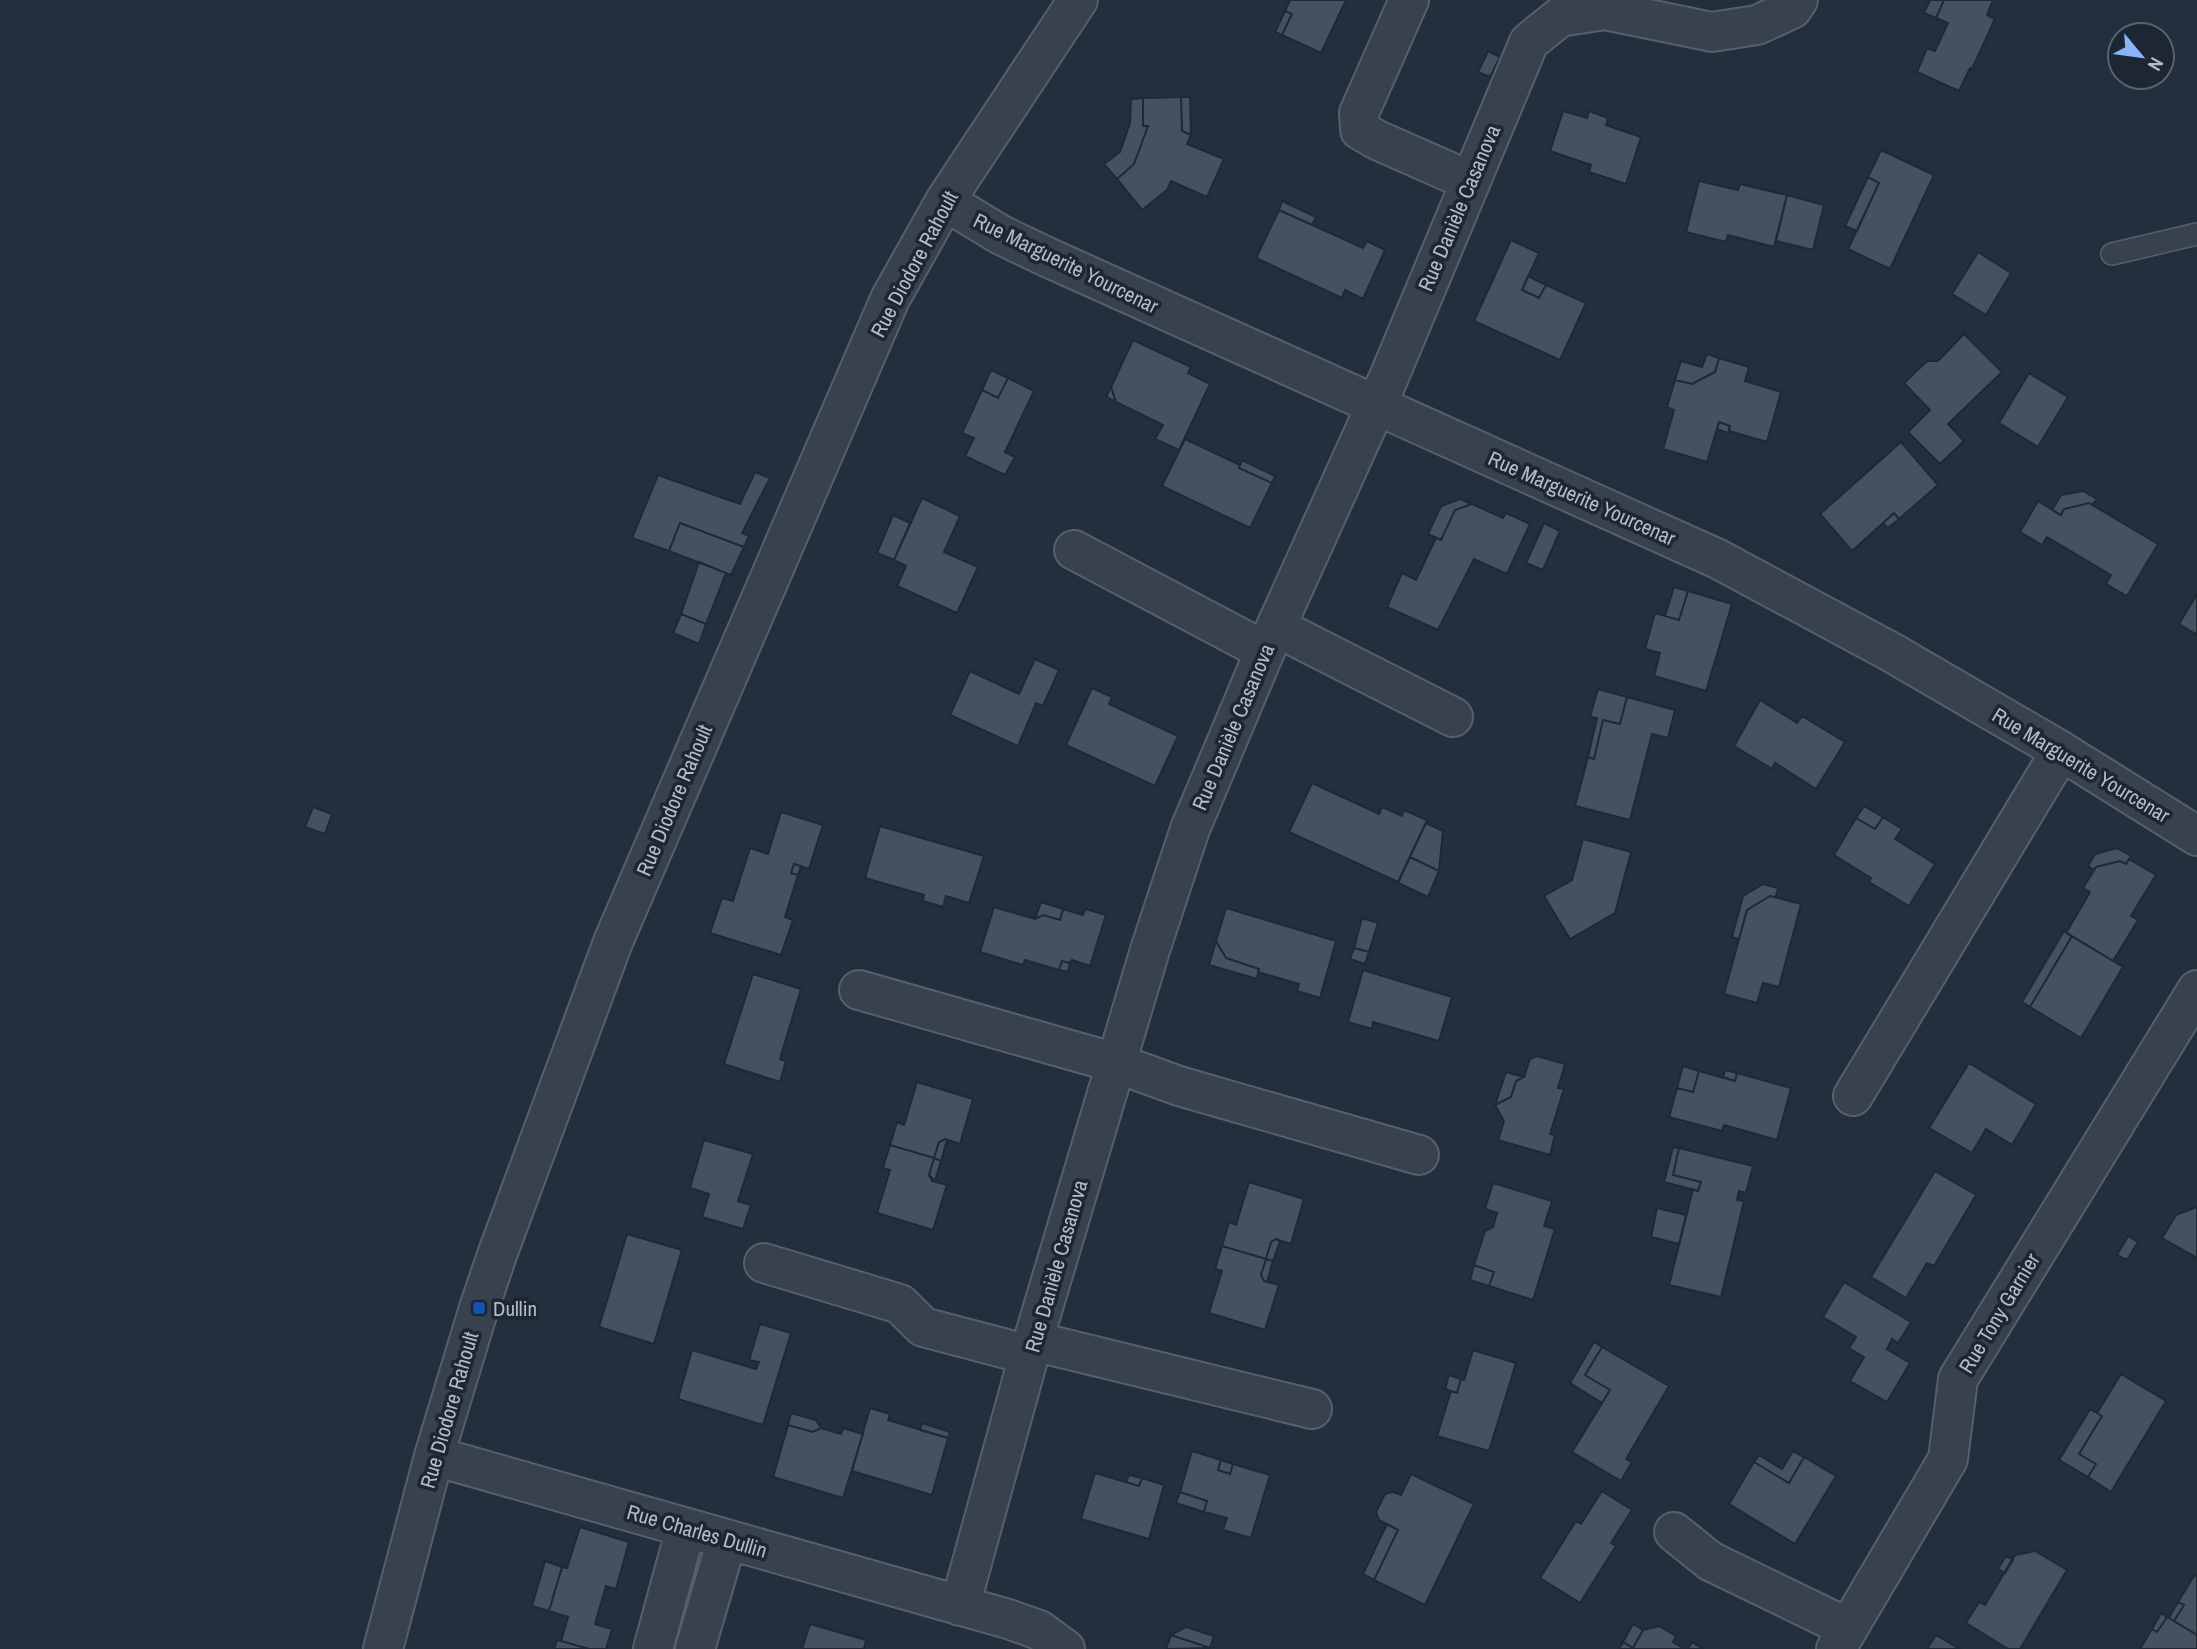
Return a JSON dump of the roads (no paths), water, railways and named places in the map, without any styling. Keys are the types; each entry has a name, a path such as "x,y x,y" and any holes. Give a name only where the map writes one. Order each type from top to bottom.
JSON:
{"street":[{"name":"Rue Diodore Rahoult","path":"383,1649 433,1456 497,1255 613,942 890,299 945,201 1078,0"},
{"path":"1409,0 1359,113 1360,130 1470,181"},
{"name":"Rue Danièle Casanova","path":"960,1606 1031,1348 1150,950 1190,829 1271,639 1376,405 1529,41 1555,9 1604,10 1712,32 1758,24 1792,9 1798,0"},
{"name":"Rue Marguerite Yourcenar","path":"945,201 1001,235 1047,257 1718,559 1891,652 2061,751 2197,836"},
{"path":"1074,550 1453,717"},
{"path":"1853,1096 2061,751"},
{"path":"859,990 1116,1063 1179,1086 1419,1155"},
{"name":"Rue Tony Garnier","path":"1842,1639 1948,1459 1958,1379 2197,990"},
{"path":"764,1263 900,1304 923,1327 1031,1348 1068,1351 1312,1409"},
{"name":"Rue Charles Dullin","path":"433,1456 960,1606"},
{"path":"653,1649 686,1528"},
{"path":"1674,1532 1710,1561 1842,1639"},
{"path":"695,1649 727,1540"},
{"path":"960,1606 1039,1630 1063,1648"}],"lane":[{"path":"2112,254 2197,234"}],"place":[{"name":"Dullin","path":"479,1308"}]}
